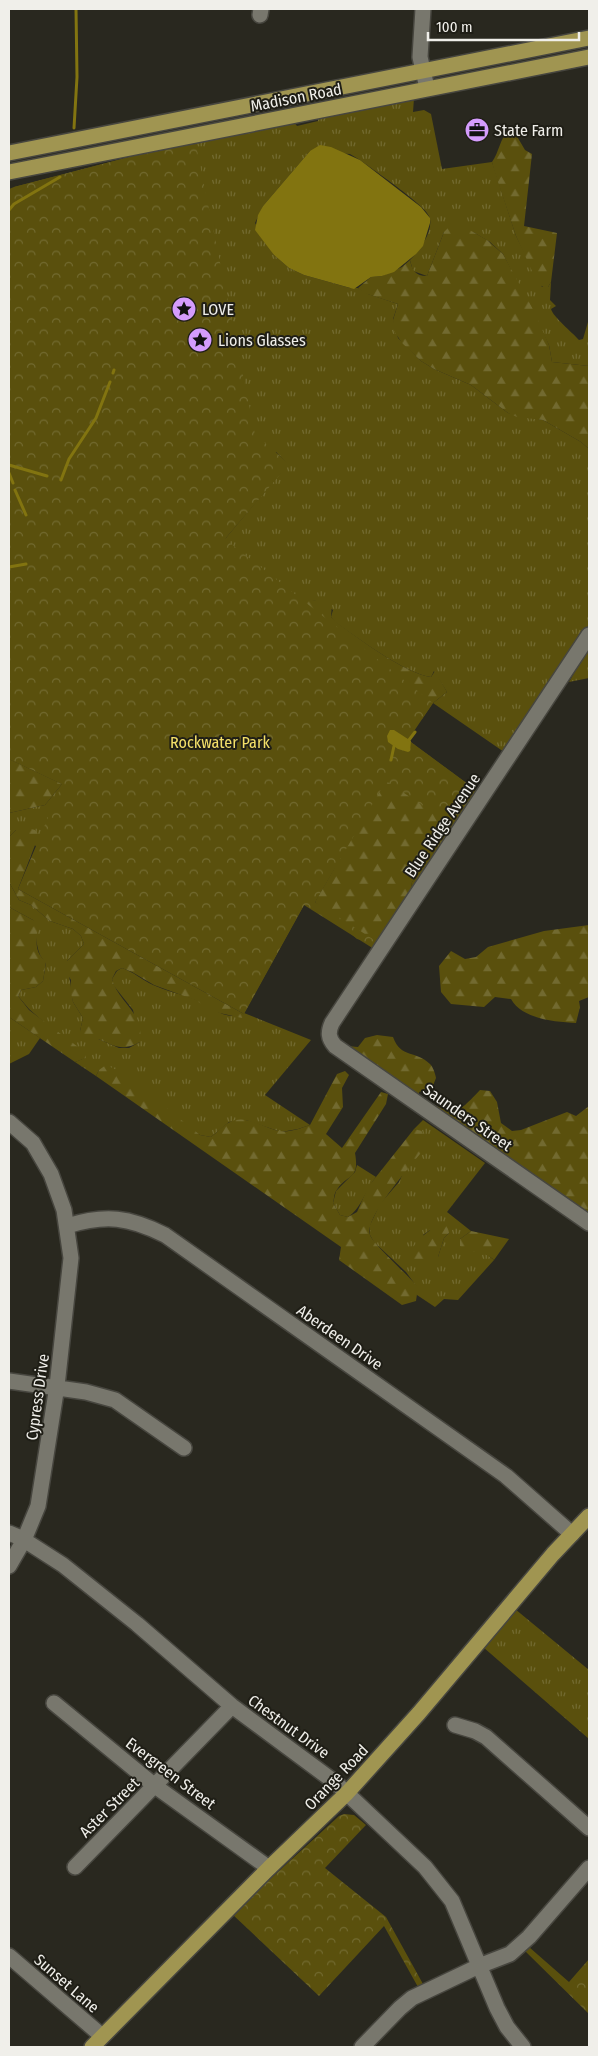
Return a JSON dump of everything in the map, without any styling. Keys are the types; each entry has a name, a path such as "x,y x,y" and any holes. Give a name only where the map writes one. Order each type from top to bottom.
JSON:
{"main road":[{"name":"Madison Road","path":"9,153 589,38"},
{"name":"Madison Road","path":"9,172 589,57"},
{"name":"Orange Road","path":"97,2042 269,1868 347,1793 420,1713 589,1516"}],"street":[{"path":"423,9 420,57 427,88"},
{"name":"Blue Ridge Avenue","path":"329,1036 332,1023 589,635"},
{"name":"Saunders Street","path":"329,1036 335,1046 589,1223"},
{"name":"Cypress Drive","path":"9,1122 33,1143 44,1160 58,1190 68,1226 71,1267 58,1386 38,1506 24,1540 9,1566"},
{"name":"Aberdeen Drive","path":"68,1226 102,1219 118,1219 144,1224 165,1235 506,1476 572,1534"},
{"path":"9,1381 58,1386 115,1400 184,1448"},
{"name":"Chestnut Drive","path":"9,1533 24,1540 84,1581 232,1706 336,1783 419,1861 445,1891 455,1908 503,2020 523,2047"},
{"name":"Evergreen Street","path":"54,1703 155,1786 269,1868"},
{"name":"Aster Street","path":"75,1867 232,1706"},
{"path":"455,1725 475,1731 486,1737 589,1828"},
{"path":"362,2047 412,1998 479,1966 502,1958 514,1950 529,1936 589,1868"},
{"name":"Sunset Lane","path":"9,1956 97,2042"}],"green space":[{"path":"414,98 413,112 424,110 431,114 442,169 492,162 516,236 542,287 548,287 551,282 550,300 556,306 551,309 552,312 579,340 583,339 588,322 589,366 552,362 549,345 503,254 490,242 473,232 444,232 427,276 413,271 410,260 422,246 428,234 430,228 429,216 409,196 350,154 310,151 263,206 255,223 274,255 289,268 304,275 350,288 358,288 368,294 398,304 393,319 398,338 421,361 434,369 471,385 508,413 543,420 581,442 589,449 589,627 507,754 433,703 447,692 434,671 431,677 395,662 335,622 331,617 333,610 321,602 312,600 408,740 480,793 379,943 357,939 410,893 412,882 433,855 444,819 334,869 315,902 304,905 244,1013 311,1040 265,1095 310,1125 281,1132 246,1120 229,1122 211,1137 200,1135 99,1070 96,1076 75,1062 85,1058 29,1009 18,996 21,990 36,987 43,981 46,963 38,948 33,920 9,907 9,882 19,900 31,905 50,921 73,929 81,936 84,944 67,961 73,1002 83,1018 80,1031 119,1048 129,1048 140,1042 133,1010 114,986 112,979 117,971 122,968 153,985 194,999 224,1014 237,1016 244,1014 16,830 9,837 9,813 45,805 62,784 9,759 9,236 22,192 14,187 195,140 293,121 297,126 318,121 318,116","holes":["276,452 288,464 225,539"]},
{"path":"509,131 515,133 525,150 532,154 524,226 557,233 551,282 545,288 538,284 516,236 492,162"},
{"name":"Rockwater Park","path":"195,140 255,434 289,464 225,539 433,703 408,740 480,793 455,827 386,781 315,902 379,943 374,949 304,905 244,1014 18,889 62,784 9,759 9,226 14,187"},
{"path":"14,187 22,192 9,236 9,189"},
{"path":"461,225 487,240 503,254 534,311 549,345 552,362 589,366 589,449 581,442 543,420 517,417 508,413 471,385 434,369 421,361 402,343 394,331 393,320 398,304 364,293 358,288 371,277 382,276 402,267 410,260 415,272 427,276 444,232 449,227"},
{"path":"312,600 326,601 332,604 331,617 336,622 395,662 431,677 435,671 447,692 433,703 422,719 305,602"},
{"path":"589,647 589,678 569,682"},
{"path":"9,759 62,784 45,805 9,813"},
{"path":"371,778 387,780 444,819 433,855 426,867 412,882 410,893 386,927 374,940 357,939 315,902 334,869"},
{"path":"24,827 35,830 38,834 18,889 244,1014 242,1018 215,1012 195,1000 154,985 122,968 116,971 112,979 115,987 139,1023 140,1042 128,1047 119,1047 98,1039 91,1043 83,1040 80,1031 83,1018 73,1002 70,989 71,980 66,972 67,961 84,944 81,936 73,929 50,921 31,905 19,900 9,882 9,837 16,830"},
{"path":"9,907 33,920 38,925 37,949 46,962 43,981 36,987 21,990 18,996 29,1010 86,1053 86,1058 75,1062 9,1017"},
{"path":"589,925 589,997 579,1001 580,1007 576,1023 559,1022 531,1015 516,1006 511,999 495,997 484,1007 451,1004 441,992 439,966 451,951 465,959 476,957 488,947 544,931"},
{"path":"9,1017 40,1038 29,1054 9,1064"},
{"path":"377,1035 393,1037 400,1049 430,1064 436,1078 432,1088 419,1092 419,1097 446,1110 458,1110 480,1090 490,1091 497,1102 501,1123 512,1131 521,1130 567,1112 576,1116 589,1106 589,1215 354,1054 346,1046 358,1047 365,1038"},
{"path":"106,1065 123,1073 200,1135 211,1137 225,1125 236,1120 255,1122 283,1131 295,1130 310,1125 337,1074 345,1071 349,1075 342,1088 343,1107 326,1134 342,1148 381,1092 388,1094 386,1104 355,1153 356,1168 354,1173 340,1185 336,1191 333,1203 340,1215 348,1217 357,1212 368,1187 414,1129 422,1131 426,1140 425,1147 382,1204 374,1216 370,1227 370,1235 384,1253 418,1287 416,1301 402,1305 339,1260 341,1247 96,1076 99,1070"},
{"path":"423,1120 485,1163 447,1212 471,1231 460,1239 475,1251 485,1253 494,1260 458,1300 444,1299 435,1307 417,1295 417,1287 406,1272 374,1242 370,1235 370,1225 380,1204 399,1182 422,1132 414,1129","holes":["430,1230 449,1233 444,1238 438,1257 423,1235"]},
{"path":"357,1165 376,1177 357,1209 348,1217 340,1215 333,1203 336,1191 355,1172"},
{"path":"439,1224 445,1224 448,1227 449,1233 444,1238 438,1257 421,1266 415,1265 412,1258 414,1246 423,1236"},
{"path":"471,1231 509,1239 494,1260 486,1255 460,1246 460,1239"},
{"path":"515,1609 589,1670 589,1739 483,1647"},
{"path":"344,1814 354,1815 366,1825 325,1868 386,1917 423,1984 418,1987 384,1926 319,1996 232,1914 339,1816"},
{"path":"529,1947 569,1982 589,1959 589,2014 525,1951"}],"shaded area":[{"path":"320,145 331,147 360,160 421,207 430,218 423,246 416,254 394,272 371,277 354,289 304,275 289,268 274,255 255,230 258,215 263,206 310,151"},
{"path":"390,730 394,730 411,741 410,751 398,749 388,742 387,736"}],"waterway":[{"path":"74,128 77,77 76,9"},
{"path":"9,210 14,204 60,177"},
{"path":"61,480 69,459 96,418 110,382"},
{"path":"9,465 47,476"},
{"path":"9,473 13,483"},
{"path":"15,490 26,515"},
{"path":"9,567 26,564"},
{"path":"409,740 415,732"},
{"path":"391,760 394,746"}],"place":[{"name":"State Farm","path":"477,130"},
{"name":"LOVE","path":"184,309"},
{"name":"Lions Glasses","path":"200,340"}]}
